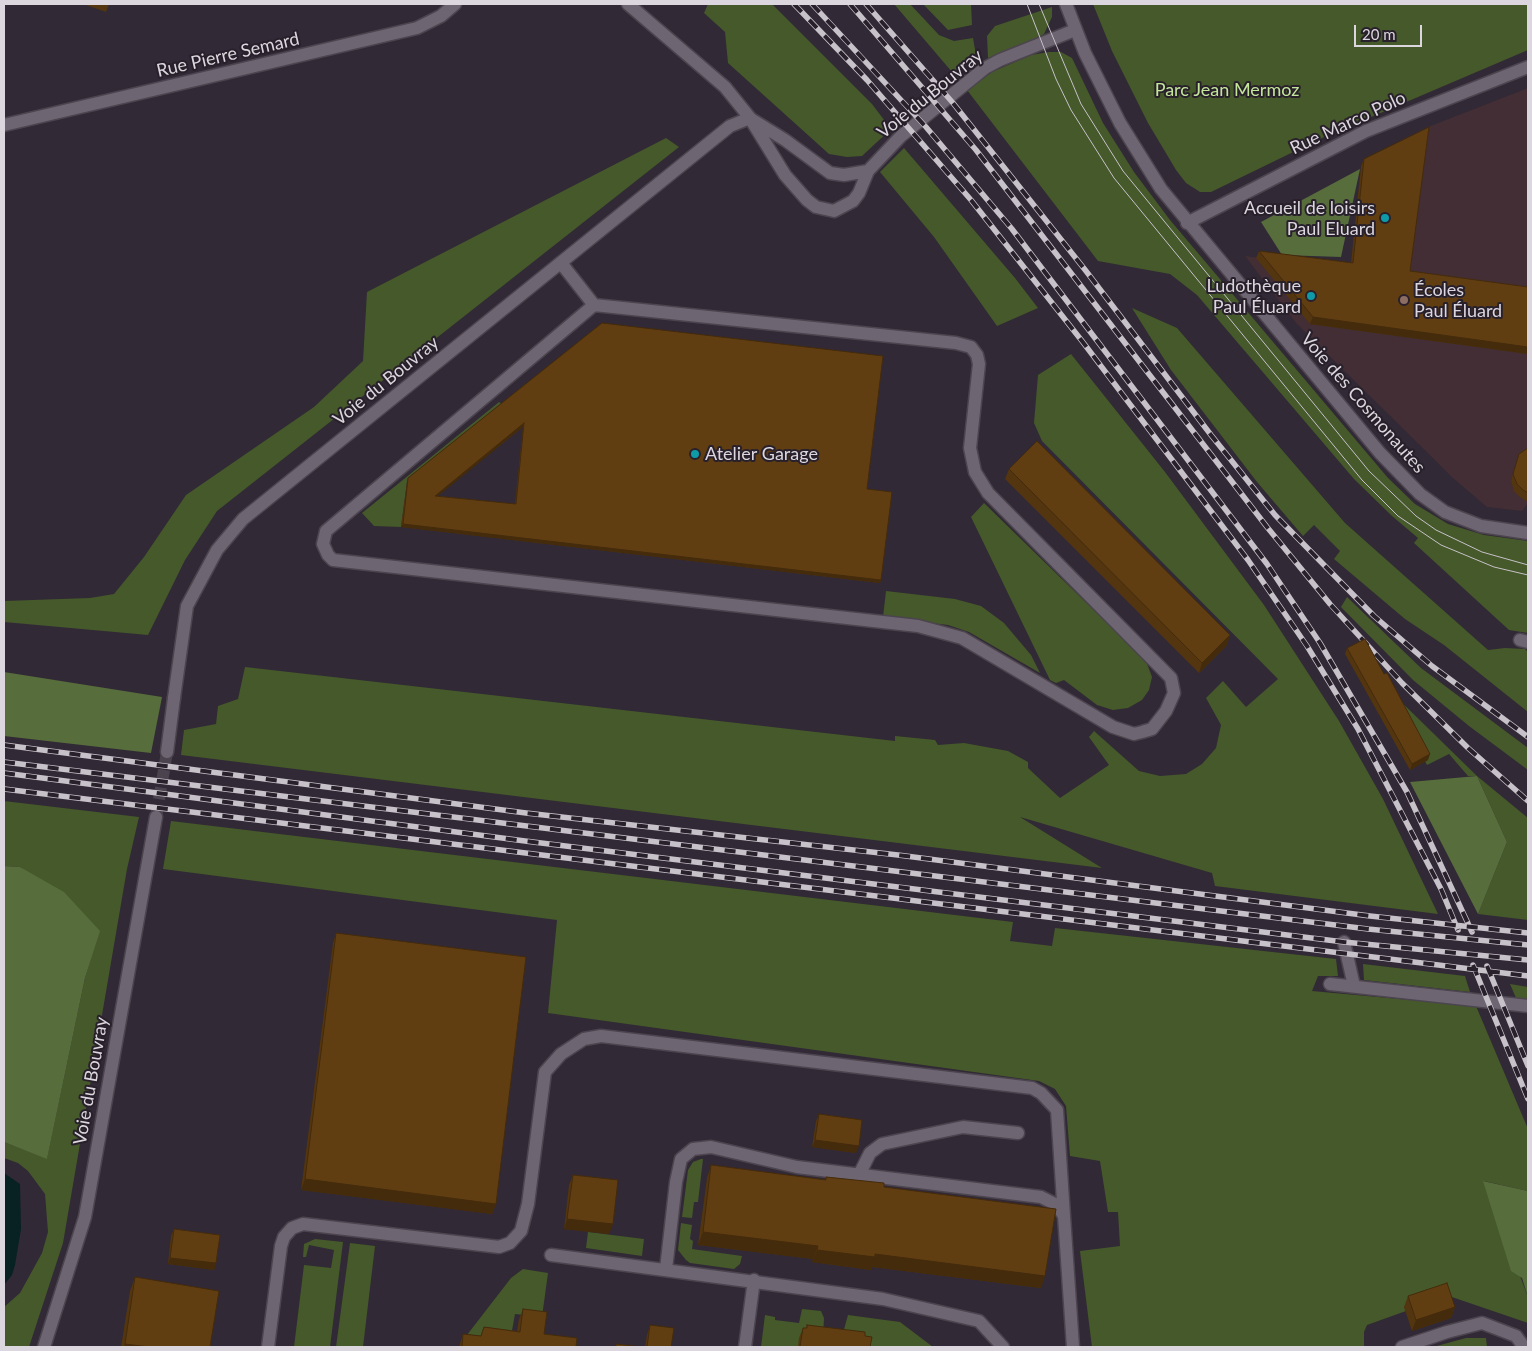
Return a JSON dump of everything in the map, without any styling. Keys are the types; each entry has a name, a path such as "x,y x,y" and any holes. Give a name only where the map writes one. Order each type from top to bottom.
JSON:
{"street":[{"name":"Rue Pierre Semard","path":"4,125 417,28 441,16 455,4"},
{"path":"628,4 725,87 750,118 785,140 830,173 844,175 868,171"},
{"name":"Voie des Cosmonautes","path":"1066,4 1075,30 1134,148 1161,189 1187,223 1400,476 1420,494 1445,512 1481,526 1528,533"},
{"name":"Voie du Bouvray","path":"167,752 187,606 217,550 243,520 730,126 750,118 761,139 785,175 816,207 834,211 850,204 859,193 868,171 902,136 985,68 1000,60 1075,30"},
{"name":"Rue Marco Polo","path":"1187,223 1366,130 1528,67"},
{"path":"561,263 594,305 956,343 971,347 977,355 979,364 970,448 975,472 988,493 1172,678 1174,693 1171,703 1160,720 1152,729 1134,734 1113,727 962,638 918,626 333,560 328,555 323,544 326,530 594,305"},
{"name":"Voie du Bouvray","path":"44,1347 85,1217 156,817"},
{"path":"1344,942 1354,986"},
{"path":"1330,984 1528,1006"},
{"path":"268,1347 281,1246 284,1237 292,1228 303,1224 499,1247 510,1243 521,1231 528,1204 545,1072 561,1054 584,1039 601,1036 1032,1088 1041,1093 1057,1110 1074,1347"},
{"path":"859,1175 870,1153 882,1144 963,1127 1018,1133"},
{"path":"666,1269 676,1182 681,1159 693,1149 711,1147 797,1167 1040,1197 1057,1205 1064,1216"},
{"path":"551,1254 754,1280 883,1299 979,1321 1003,1347"},
{"path":"745,1347 754,1280"},
{"path":"1402,1347 1482,1323 1516,1336 1524,1347"}],"shaded area":[{"name":"Écoles Paul Éluard","path":"1528,88 1528,503 1522,511 1487,507 1454,479 1296,323 1245,256 1407,278 1428,127"},
{"path":"4,1173 20,1184 21,1229 12,1275 4,1285"}],"green space":[{"path":"708,4 772,4 872,104 891,129 862,156 847,157 829,154 728,63 725,32 704,13"},
{"path":"894,4 910,4 939,35 954,41 973,38 976,55 963,64 958,79"},
{"path":"923,4 971,4 972,25 948,30"},
{"name":"Parc Jean Mermoz","path":"1093,4 1528,4 1528,50 1322,138 1211,192 1200,192 1186,183 1176,170 1148,123 1112,51"},
{"path":"1052,7 1052,17 1044,34 1034,40 988,58 987,36 995,26"},
{"path":"1061,52 1072,58 1103,123 1134,172 1170,220 1388,478 1415,504 1448,524 1484,535 1528,541 1528,633 1509,630 1414,543 1418,538 1354,479 1197,295 1170,274 1098,261 967,90 992,72 1031,55"},
{"path":"666,138 679,147 217,511 185,560 148,635 4,622 4,601 90,598 114,594 144,557 186,495 314,407 363,361 367,292"},
{"path":"904,148 1015,278 1038,308 997,326 934,237 880,172"},
{"path":"1360,169 1341,257 1282,255 1261,222"},
{"path":"1132,308 1177,328 1345,523 1488,650 1505,648 1525,649 1528,652 1528,712 1444,645 1405,619 1334,559 1340,551 1314,525 1303,536 1257,482 1171,370"},
{"path":"1071,354 1165,472 1264,605 1339,721 1383,799 1438,914 1215,886 1212,873 1020,817 1102,868 181,755 184,730 216,724 218,706 238,699 245,667 895,741 895,736 935,740 938,745 964,743 1008,751 1028,762 1028,768 1060,798 1109,765 1089,737 1094,731 1139,771 1160,776 1186,774 1202,764 1216,748 1221,725 1206,698 1223,681 1246,707 1278,679 1042,441 1034,423 1038,375"},
{"path":"499,402 503,405 407,482 401,527 374,526 362,513"},
{"path":"984,503 1146,661 1152,677 1149,690 1142,700 1128,708 1113,710 1097,705 1064,680 1056,683 1050,680 971,517"},
{"path":"886,591 955,599 981,606 1004,623 1031,655 1040,673 969,632 948,625 883,617"},
{"path":"1347,597 1421,668 1528,748 1528,770 1469,726 1413,680 1341,607"},
{"path":"4,672 162,697 151,753 4,736"},
{"path":"1388,689 1477,776 1468,776 1449,754 1427,765"},
{"path":"1477,776 1528,818 1528,920 1478,914 1507,842"},
{"path":"1477,776 1507,842 1478,914 1410,782"},
{"path":"4,801 139,817 127,869 63,1243 29,1347 4,1347 4,1307 20,1293 42,1253 48,1232 45,1194 28,1171 18,1163 4,1158 4,1142 47,1158 85,978 99,931 20,867 4,866"},
{"path":"171,821 1013,922 1010,941 1052,946 1055,928 1336,959 1338,976 1318,976 1312,991 1476,1006 1528,1129 1528,1191 1484,1181 1528,1297 1528,1323 1443,1294 1404,1307 1406,1311 1367,1325 1364,1332 1364,1347 1092,1347 1080,1251 1120,1246 1118,1212 1108,1212 1100,1161 1070,1156 1066,1106 1055,1089 1039,1081 548,1013 557,920 163,869"},
{"path":"4,866 20,867 64,892 100,931 85,978 47,1159 4,1142"},
{"path":"1363,964 1465,976 1470,992 1364,980"},
{"path":"1510,984 1528,987 1528,1000 1516,998"},
{"path":"703,1159 698,1202 694,1202 692,1218 682,1217 688,1170 693,1162"},
{"path":"1483,1181 1528,1191 1528,1297 1522,1278 1511,1271"},
{"path":"681,1223 692,1225 690,1239 693,1241 692,1249 742,1256 740,1264 734,1269 690,1263 678,1250"},
{"path":"588,1232 644,1239 642,1256 586,1248"},
{"path":"315,1239 343,1242 330,1347 294,1347 304,1265 331,1268 334,1250 309,1245 306,1257 303,1257 304,1244"},
{"path":"350,1243 375,1246 363,1347 336,1347"},
{"path":"523,1269 548,1273 542,1317 515,1314 509,1347 460,1344 511,1278"},
{"path":"802,1309 821,1311 824,1318 823,1337 798,1347 761,1347 765,1315 775,1317 775,1320 799,1323"},
{"path":"848,1315 900,1322 933,1347 868,1347 841,1340"},
{"path":"1466,1338 1486,1338 1487,1347 1433,1347"}],"building":[{"path":"1429,127 1410,271 1528,287 1528,347 1313,317 1259,251 1353,263 1364,159"},
{"name":"Atelier Garage","path":"602,323 883,356 867,489 892,492 881,580 403,524 408,478","holes":["524,423 516,504 435,496"]},
{"path":"1037,441 1230,635 1202,663 1009,469"},
{"path":"1528,448 1528,493 1517,484 1513,474 1519,454"},
{"path":"1365,639 1384,674 1387,673 1430,754 1412,764 1347,648"},
{"path":"336,933 526,957 496,1204 305,1179"},
{"path":"819,1114 862,1120 859,1146 815,1140"},
{"path":"711,1165 826,1180 826,1177 884,1183 884,1187 1056,1209 1045,1276 875,1254 875,1257 817,1250 818,1246 703,1232"},
{"path":"573,1175 618,1180 613,1224 567,1219"},
{"path":"174,1229 220,1235 216,1263 170,1258"},
{"path":"135,1277 219,1291 210,1347 150,1347 125,1344"},
{"path":"1447,1283 1455,1307 1416,1320 1408,1296"},
{"path":"523,1309 547,1312 544,1334 577,1338 576,1346 582,1347 462,1347 463,1334 481,1336 484,1327 520,1332"},
{"path":"650,1325 674,1328 671,1347 647,1347"},
{"path":"807,1325 865,1332 865,1336 872,1337 870,1347 800,1347 803,1328 807,1328"},
{"path":"616,1344 642,1347 616,1347"}],"tunnel":[{"path":"156,817 167,752"}],"tram line":[{"path":"1027,4 1056,79 1071,110 1114,178 1362,480 1398,516 1441,545 1494,567 1528,575"},
{"path":"1039,4 1081,104 1123,171 1369,471 1416,516 1436,530 1482,552 1528,565"}],"railway":[{"path":"794,4 867,80 971,200 1082,341 1248,560 1307,646 1358,729 1441,889 1458,930"},
{"path":"812,4 926,127 1012,229 1267,564 1320,643 1407,792 1472,932"},
{"path":"850,4 976,150 1267,527 1330,604 1402,683 1468,748 1528,801"},
{"path":"866,4 953,103 1275,515 1374,616 1432,666 1528,737"},
{"path":"4,745 526,813 898,855 1370,916 1528,933"},
{"path":"4,762 1368,929 1528,945"},
{"path":"4,773 525,841 1344,942 1528,960"},
{"path":"4,789 1528,976"},
{"path":"1473,965 1528,1099"},
{"path":"1487,966 1528,1066"}],"place":[{"name":"Accueil de loisirs Paul Eluard","path":"1385,218"},
{"name":"Ludothèque Paul Éluard","path":"1311,296"},
{"name":"Écoles Paul Éluard","path":"1404,300"},
{"name":"Atelier Garage","path":"695,454"}]}
